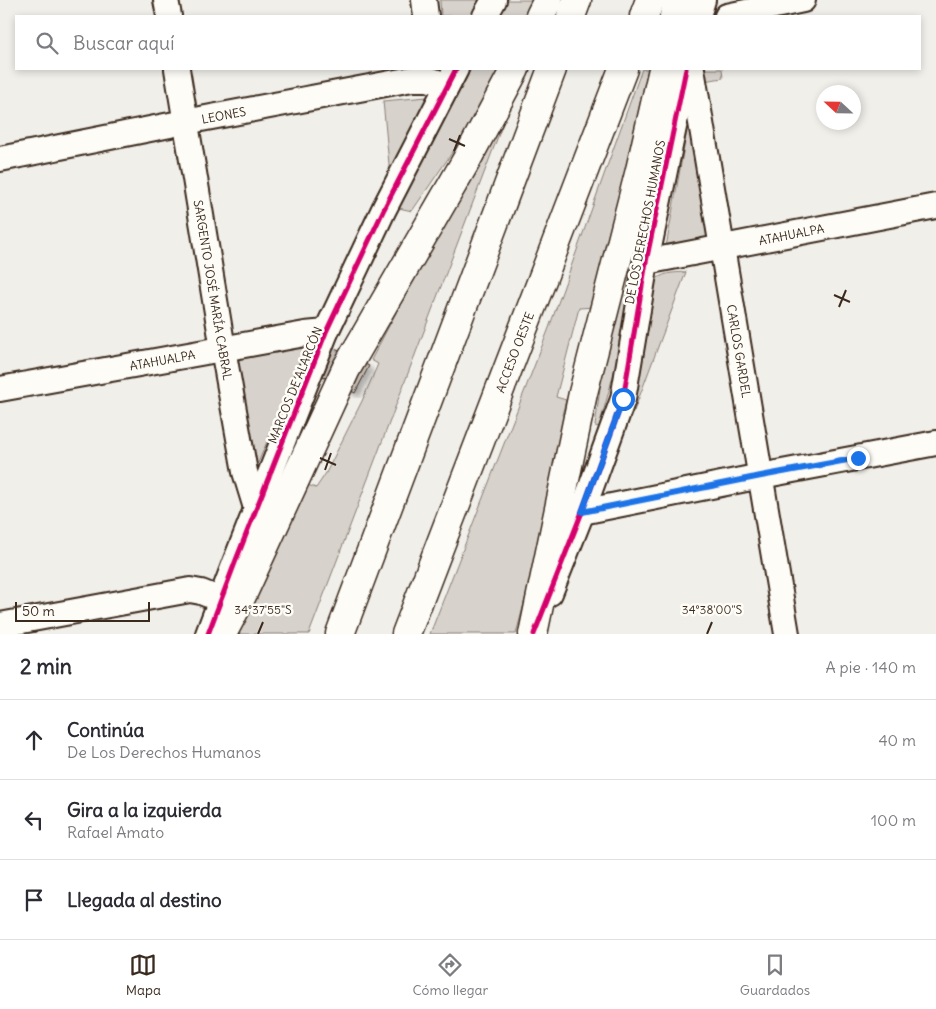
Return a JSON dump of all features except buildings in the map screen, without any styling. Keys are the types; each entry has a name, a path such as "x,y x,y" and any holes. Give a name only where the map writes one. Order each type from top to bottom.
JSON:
{"highway":[{"path":"540,15 548,0"},
{"path":"571,15 577,0"},
{"path":"644,15 650,0"},
{"path":"674,15 678,0"},
{"path":"222,634 238,604 346,369 461,170 514,70"},
{"path":"340,634 552,70"},
{"name":"ACCESO OESTE","path":"406,634 624,70"},
{"path":"533,634 583,393 640,170 662,70"}],"street":[{"path":"166,0 169,15"},
{"path":"424,0 426,15"},
{"path":"486,15 494,0"},
{"path":"698,15 702,0"},
{"path":"733,15 803,0"},
{"name":"SARGENTO JOSÉ MARÍA CABRAL","path":"177,70 245,472 256,508"},
{"name":"DE LOS DERECHOS HUMANOS","path":"533,634 582,512 623,399 646,262 686,70"},
{"name":"CARLOS GARDEL","path":"692,70 787,634"},
{"name":"LEONES","path":"0,159 185,122 440,75"},
{"name":"MARCOS DE ALARCÓN","path":"208,634 326,332 384,209 440,75"},
{"name":"ATAHUALPA","path":"646,262 936,206"},
{"name":"ATAHUALPA","path":"0,389 304,334 326,332"},
{"path":"582,512 936,443"},
{"path":"0,625 190,590 221,600"}],"shaded area":[{"path":"440,0 482,0 474,15 441,15"},
{"path":"506,0 534,0 528,15 498,15"},
{"path":"470,70 501,70 480,112 412,211 399,208"},
{"path":"642,70 650,70 596,307 579,308 556,397 566,400 562,415 570,417 549,508 516,634 430,634 549,328"},
{"path":"702,70 722,70 723,78 703,81"},
{"path":"427,97 390,175 383,101"},
{"path":"499,118 505,118 309,634 229,634 305,484 316,488 326,473 378,364 371,360"},
{"path":"689,119 708,237 666,247"},
{"path":"646,193 620,351 599,427 595,426 610,313"},
{"path":"686,272 634,411 627,401 653,283 664,275"},
{"path":"310,342 254,472 233,354"}],"cycle path":[{"path":"208,634 326,332 384,209 455,70"},
{"path":"534,634 582,512 623,399 646,262 686,70"}],"route":[{"path":"623,399 582,512 858,458"}]}
